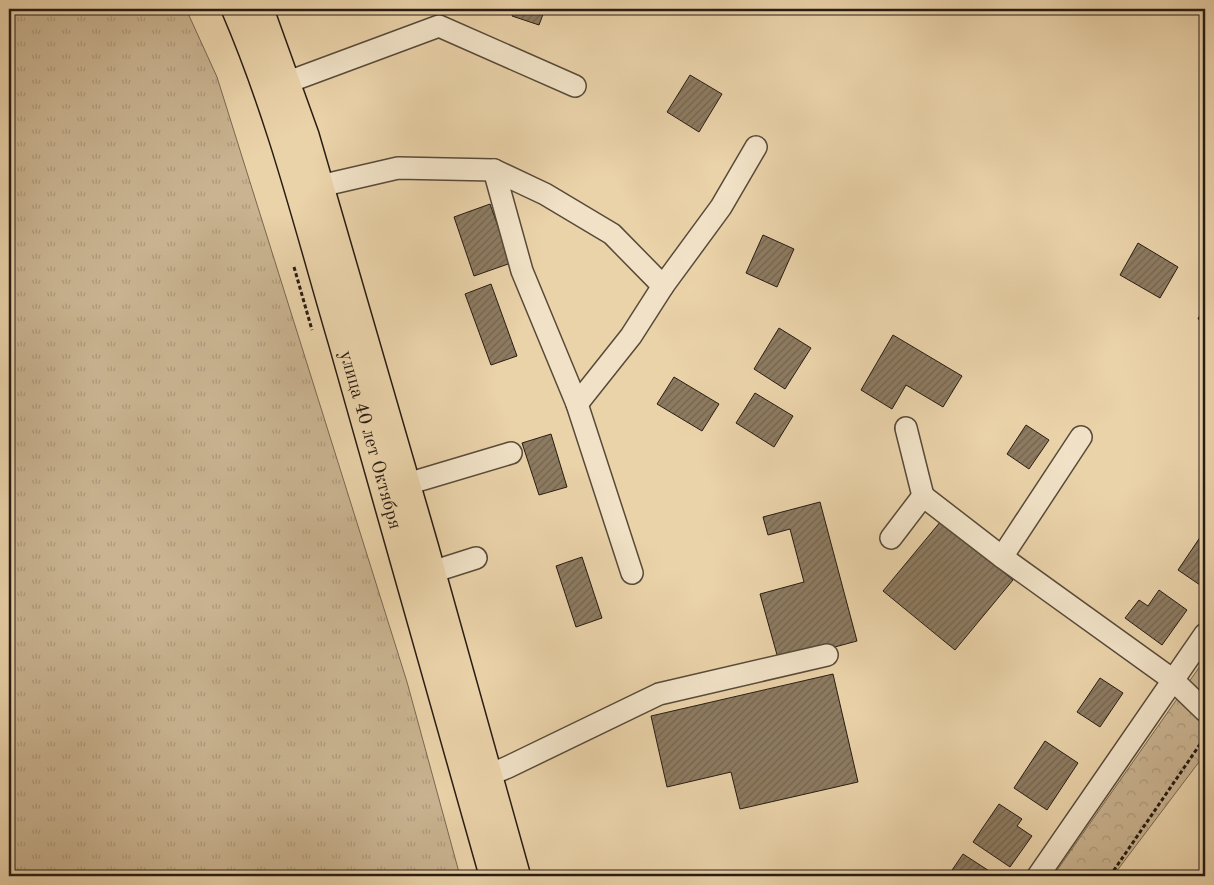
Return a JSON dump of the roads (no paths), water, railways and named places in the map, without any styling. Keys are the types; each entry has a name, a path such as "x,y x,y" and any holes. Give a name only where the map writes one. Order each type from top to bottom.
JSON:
{"main road":[{"name":"улица 40 лет Октября","path":"235,9 255,58 284,144 403,554 493,876"},
{"name":"улица 40 лет Октября","path":"260,9 288,82 306,137 407,484 517,876"}],"lane":[{"path":"288,82 440,26 575,86"},
{"path":"577,404 631,336 663,286 721,207 756,147"},
{"path":"320,186 398,168 494,170 545,194 612,234 663,286"},
{"path":"494,170 522,271 577,404 632,573"},
{"path":"906,428 923,496 1002,557 1173,680 1205,711"},
{"path":"1002,557 1081,437"},
{"path":"407,484 511,453"},
{"path":"891,538 923,496"},
{"path":"432,572 476,558"},
{"path":"1038,876 1205,634"},
{"path":"488,775 508,768 659,694 827,655"}]}
